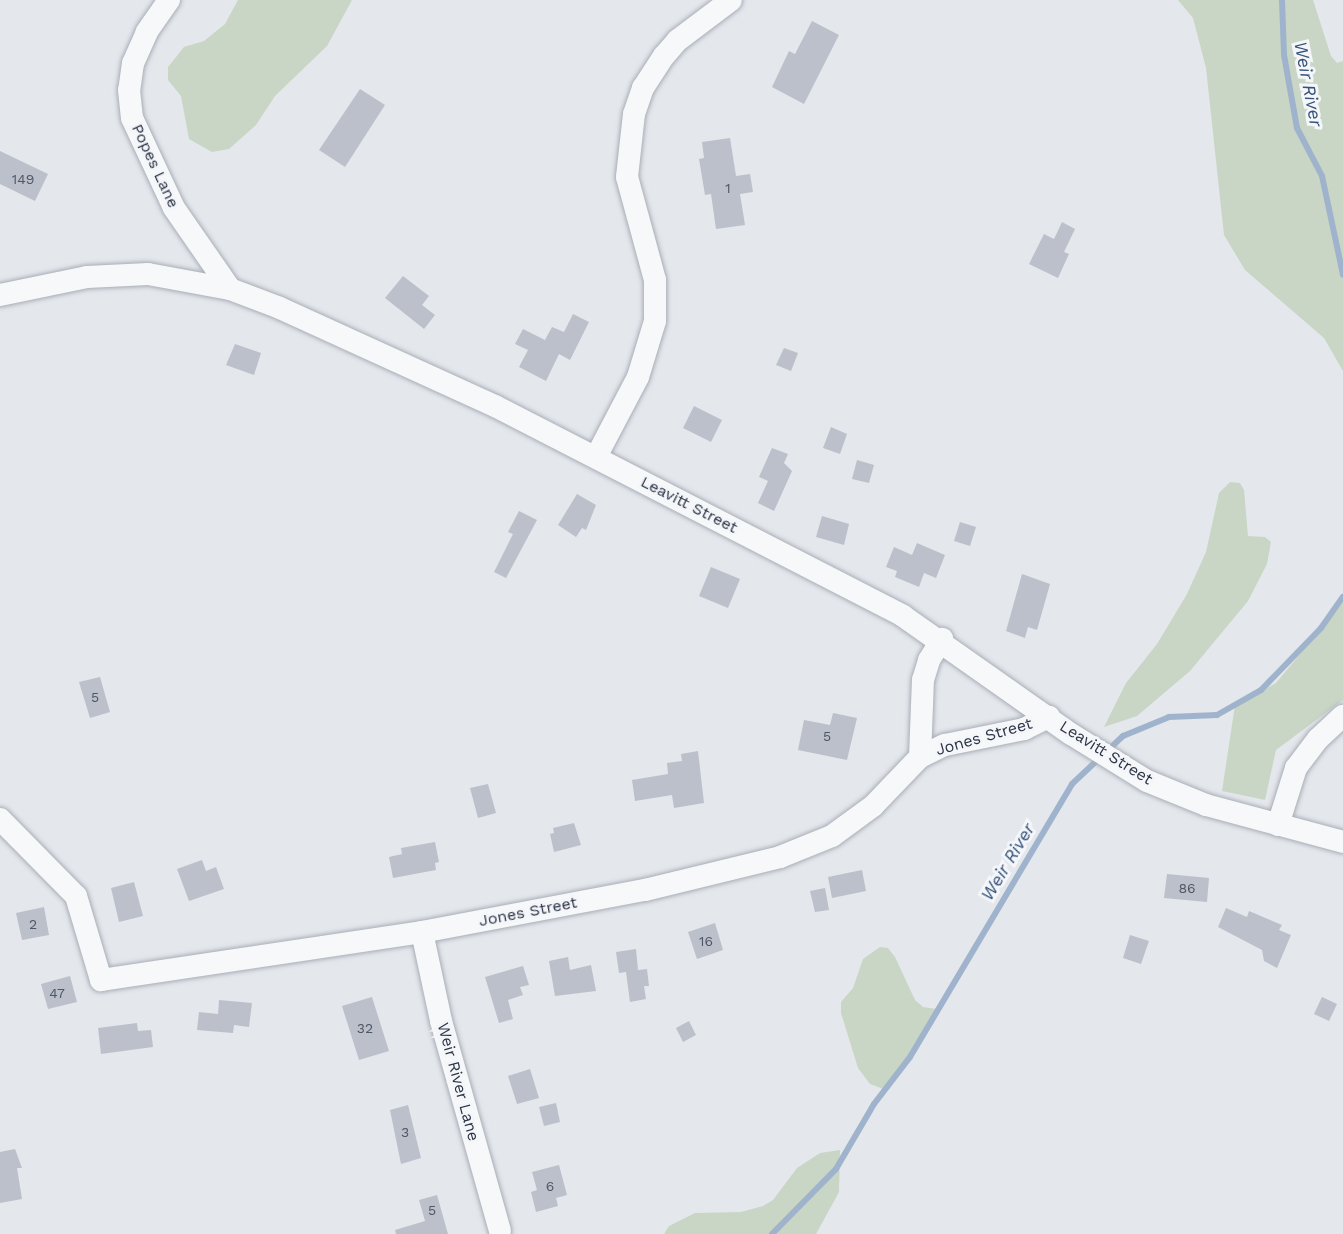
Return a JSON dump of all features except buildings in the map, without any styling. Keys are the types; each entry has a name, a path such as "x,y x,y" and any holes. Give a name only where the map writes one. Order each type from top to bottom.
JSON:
{"street":[{"name":"Popes Lane","path":"169,0 147,32 133,63 129,90 132,118 174,208 230,290"},
{"path":"596,457 638,377 655,321 655,280 627,177 634,114 643,88 664,56 678,40 731,0"},
{"name":"Leavitt Street","path":"0,295 115,274 148,274 230,290 428,375 596,457 838,581 942,639 1071,734 1134,774 1206,805 1343,842"},
{"name":"Jones Street","path":"920,757 922,680 928,660 942,639"},
{"path":"1278,825 1296,768 1318,739 1343,716"},
{"name":"Jones Street","path":"0,819 76,896 101,980 422,932 645,890 780,857 848,825 891,789 920,757 945,745 1024,729 1049,717"},
{"name":"Weir River Lane","path":"422,932 441,1021 500,1231"}],"green space":[{"path":"238,0 352,0 327,46 275,96 256,125 229,149 212,152 189,139 181,96 168,80 168,67 184,47 204,41 225,24"},
{"path":"1178,0 1313,0 1331,56 1337,63 1343,61 1343,371 1324,338 1245,270 1224,235 1206,68 1193,18"},
{"path":"1230,482 1240,483 1244,490 1248,536 1265,537 1271,542 1267,564 1248,601 1190,671 1137,716 1104,727 1126,683 1157,644 1187,594 1206,552 1219,493"},
{"path":"1343,602 1343,700 1276,750 1265,800 1222,791 1235,705 1276,683"},
{"path":"880,947 888,948 895,957 915,1000 923,1007 936,1009 913,1053 886,1090 870,1084 858,1068 841,1013 841,1002 853,988 863,959"},
{"path":"840,1150 839,1192 816,1234 664,1234 669,1226 695,1213 741,1212 763,1206 773,1200 797,1168 820,1153"}],"waterway":[{"name":"Weir River","path":"1282,0 1284,55 1297,128 1322,176 1343,275"},
{"name":"Weir River","path":"772,1234 836,1169 874,1104 910,1057 1072,784 1123,736 1169,717 1217,715 1261,690 1321,628 1343,597"}]}
